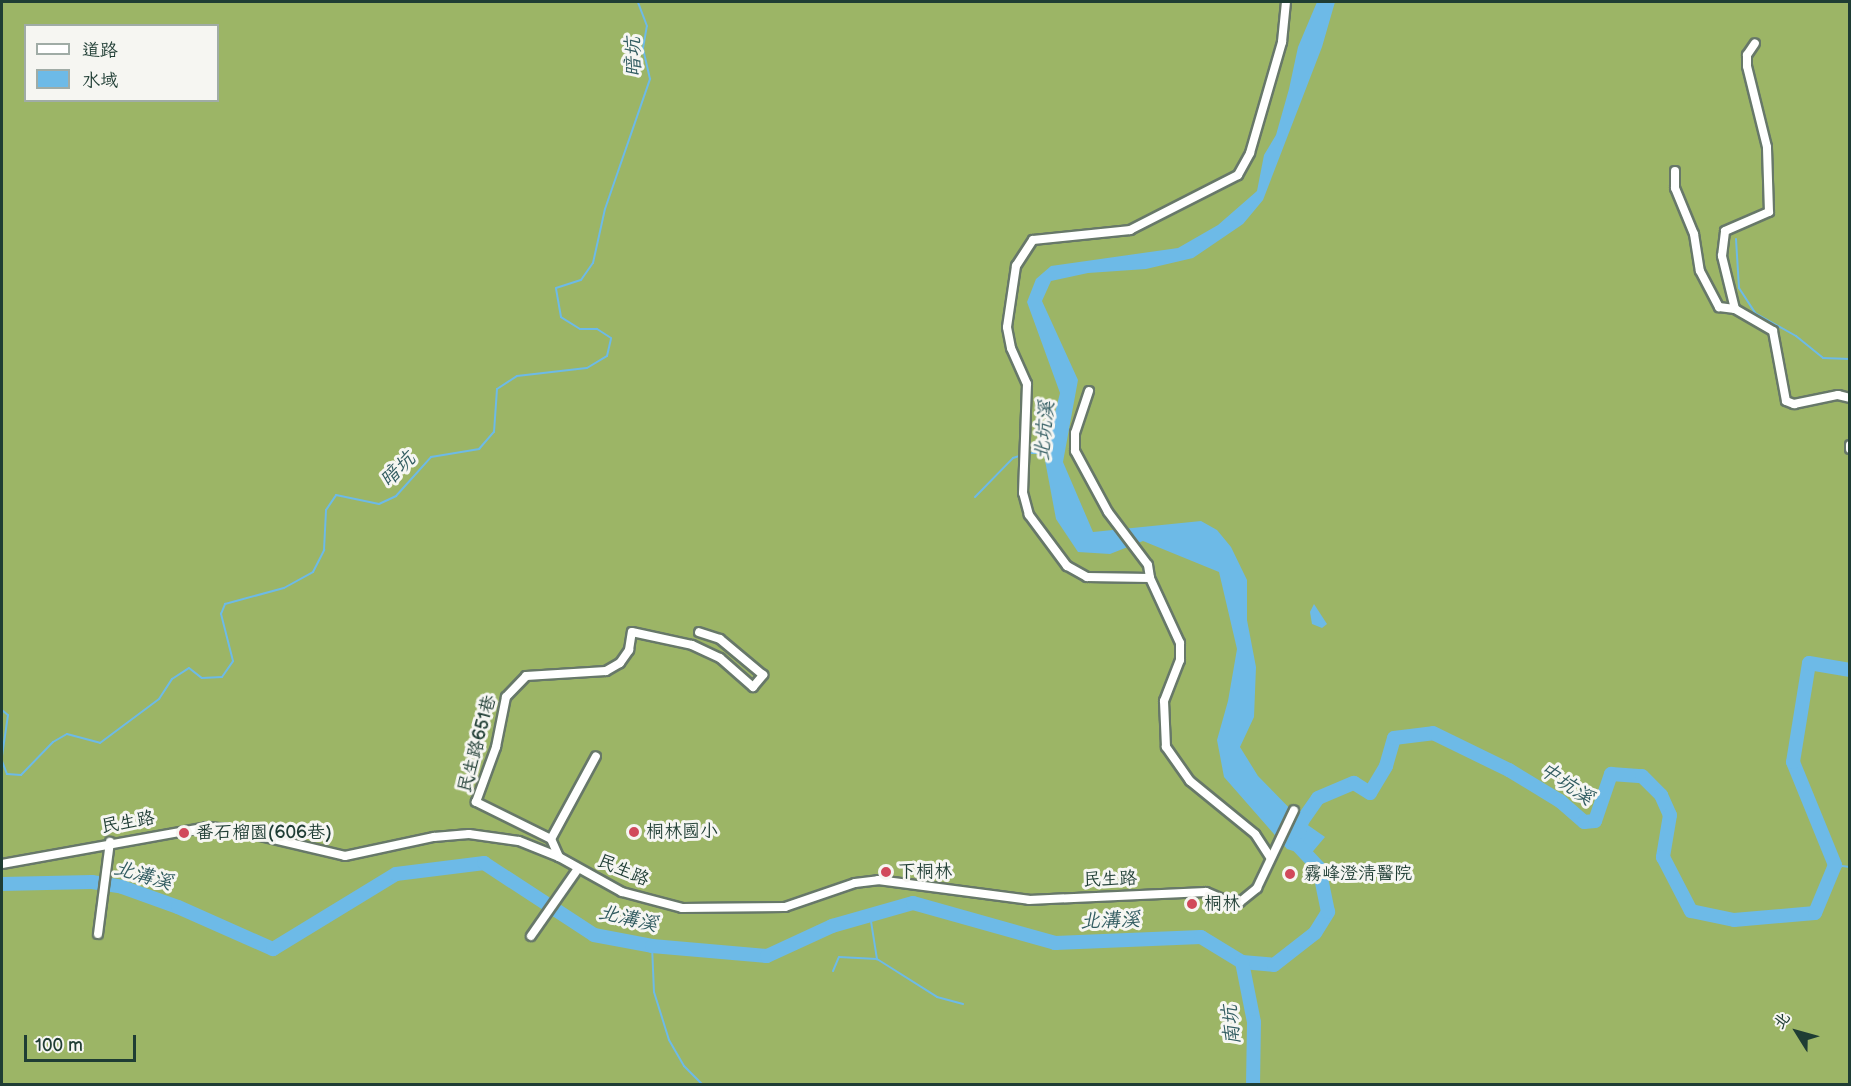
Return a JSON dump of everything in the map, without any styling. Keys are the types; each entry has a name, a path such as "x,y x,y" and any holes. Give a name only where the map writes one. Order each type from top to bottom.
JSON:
{"street":[{"path":"1150,578 1087,577 1067,566 1029,515 1023,493 1026,384 1011,348 1007,327 1016,266 1025,247 1045,237 1130,230 1238,175 1250,153 1281,42 1286,2"},
{"path":"1735,309 1722,256 1725,231 1769,212 1767,147 1747,66 1747,56 1755,43"},
{"path":"1676,171 1675,188 1694,234 1700,271 1719,307 1735,309 1773,331 1786,401 1794,404 1838,395 1850,398"},
{"path":"1089,391 1075,433 1075,452 1087,479 1113,520 1148,565 1150,578 1180,643 1180,660 1164,700 1166,747 1190,781 1255,834 1270,858 1294,810"},
{"name":"民生路651巷","path":"551,839 476,802 494,756 506,697 512,687 526,676 606,671 620,663 629,650 632,632 692,645 720,658 753,687 763,675 720,639 699,632"},
{"path":"559,857 551,839 596,756"},
{"name":"民生路","path":"2,864 110,842 219,826 345,856 434,837 469,834 519,841 559,857 578,870 622,892 682,908 785,907 855,883 878,880 1029,900 1206,892 1227,902 1240,902 1257,888 1270,858"},
{"path":"100,930 110,860 110,842"},
{"path":"533,933 578,870"}],"green space":[{"path":"2,2 1849,2 1849,1084 2,1084"}],"water":[{"name":"北坑溪","path":"1317,2 1335,2 1322,47 1263,200 1243,224 1193,258 1146,269 1088,273 1051,281 1042,301 1078,380 1063,462 1093,532 1201,521 1217,530 1231,547 1247,580 1247,620 1256,667 1254,717 1240,747 1258,776 1302,821 1325,837 1309,856 1287,849 1224,777 1217,740 1228,701 1237,649 1219,572 1143,541 1110,554 1078,552 1056,519 1044,455 1060,393 1027,302 1036,279 1051,266 1178,248 1218,225 1257,191 1264,155 1276,135 1298,47"},
{"path":"1314,604 1327,624 1322,628 1312,624 1310,612"}],"waterway":[{"name":"暗坑","path":"2,761 7,774 21,775 53,742 67,734 100,743 159,699 172,679 189,668 202,678 222,677 233,661 221,614 225,604 284,588 313,572 324,550 326,510 336,495 379,504 396,496 431,457 479,449 494,432 497,389 517,376 587,368 607,356 611,338 597,329 580,329 561,317 556,288 581,280 593,263 605,209 650,79 643,48 647,26 638,2"},
{"path":"1736,239 1739,288 1755,313 1796,336 1823,358 1850,359"},
{"path":"1027,453 1045,453"},
{"path":"975,497 1013,458 1022,455"},
{"name":"中坑溪","path":"1298,837 1302,821 1318,798 1354,783 1370,793 1386,766 1394,738 1433,733 1509,770 1560,801 1584,822 1595,821 1611,774 1642,776 1661,795 1670,815 1663,857 1691,911 1734,920 1815,913 1835,865 1793,762 1809,663 1850,670"},
{"name":"暗坑","path":"2,710 8,715 2,756"},
{"name":"北溝溪","path":"2,884 92,882 122,887 178,907 273,949 396,874 484,863 594,935 652,946 767,956 832,926 913,903 1055,943 1201,937 1242,962 1274,965 1315,933 1328,912 1319,868 1297,844"},
{"path":"1835,865 1850,867"},
{"path":"870,915 877,959 937,997 963,1004"},
{"path":"652,946 654,992 669,1040 684,1066 702,1084"},
{"path":"833,971 839,957 877,959"},
{"name":"南坑","path":"1242,962 1254,1022 1253,1084"}],"place":[{"name":"桐林國小","path":"634,832"},
{"name":"番石榴園(606巷)","path":"184,833"},
{"name":"下桐林","path":"886,872"},
{"name":"霧峰澄清醫院","path":"1290,874"},
{"name":"桐林","path":"1192,904"}]}
